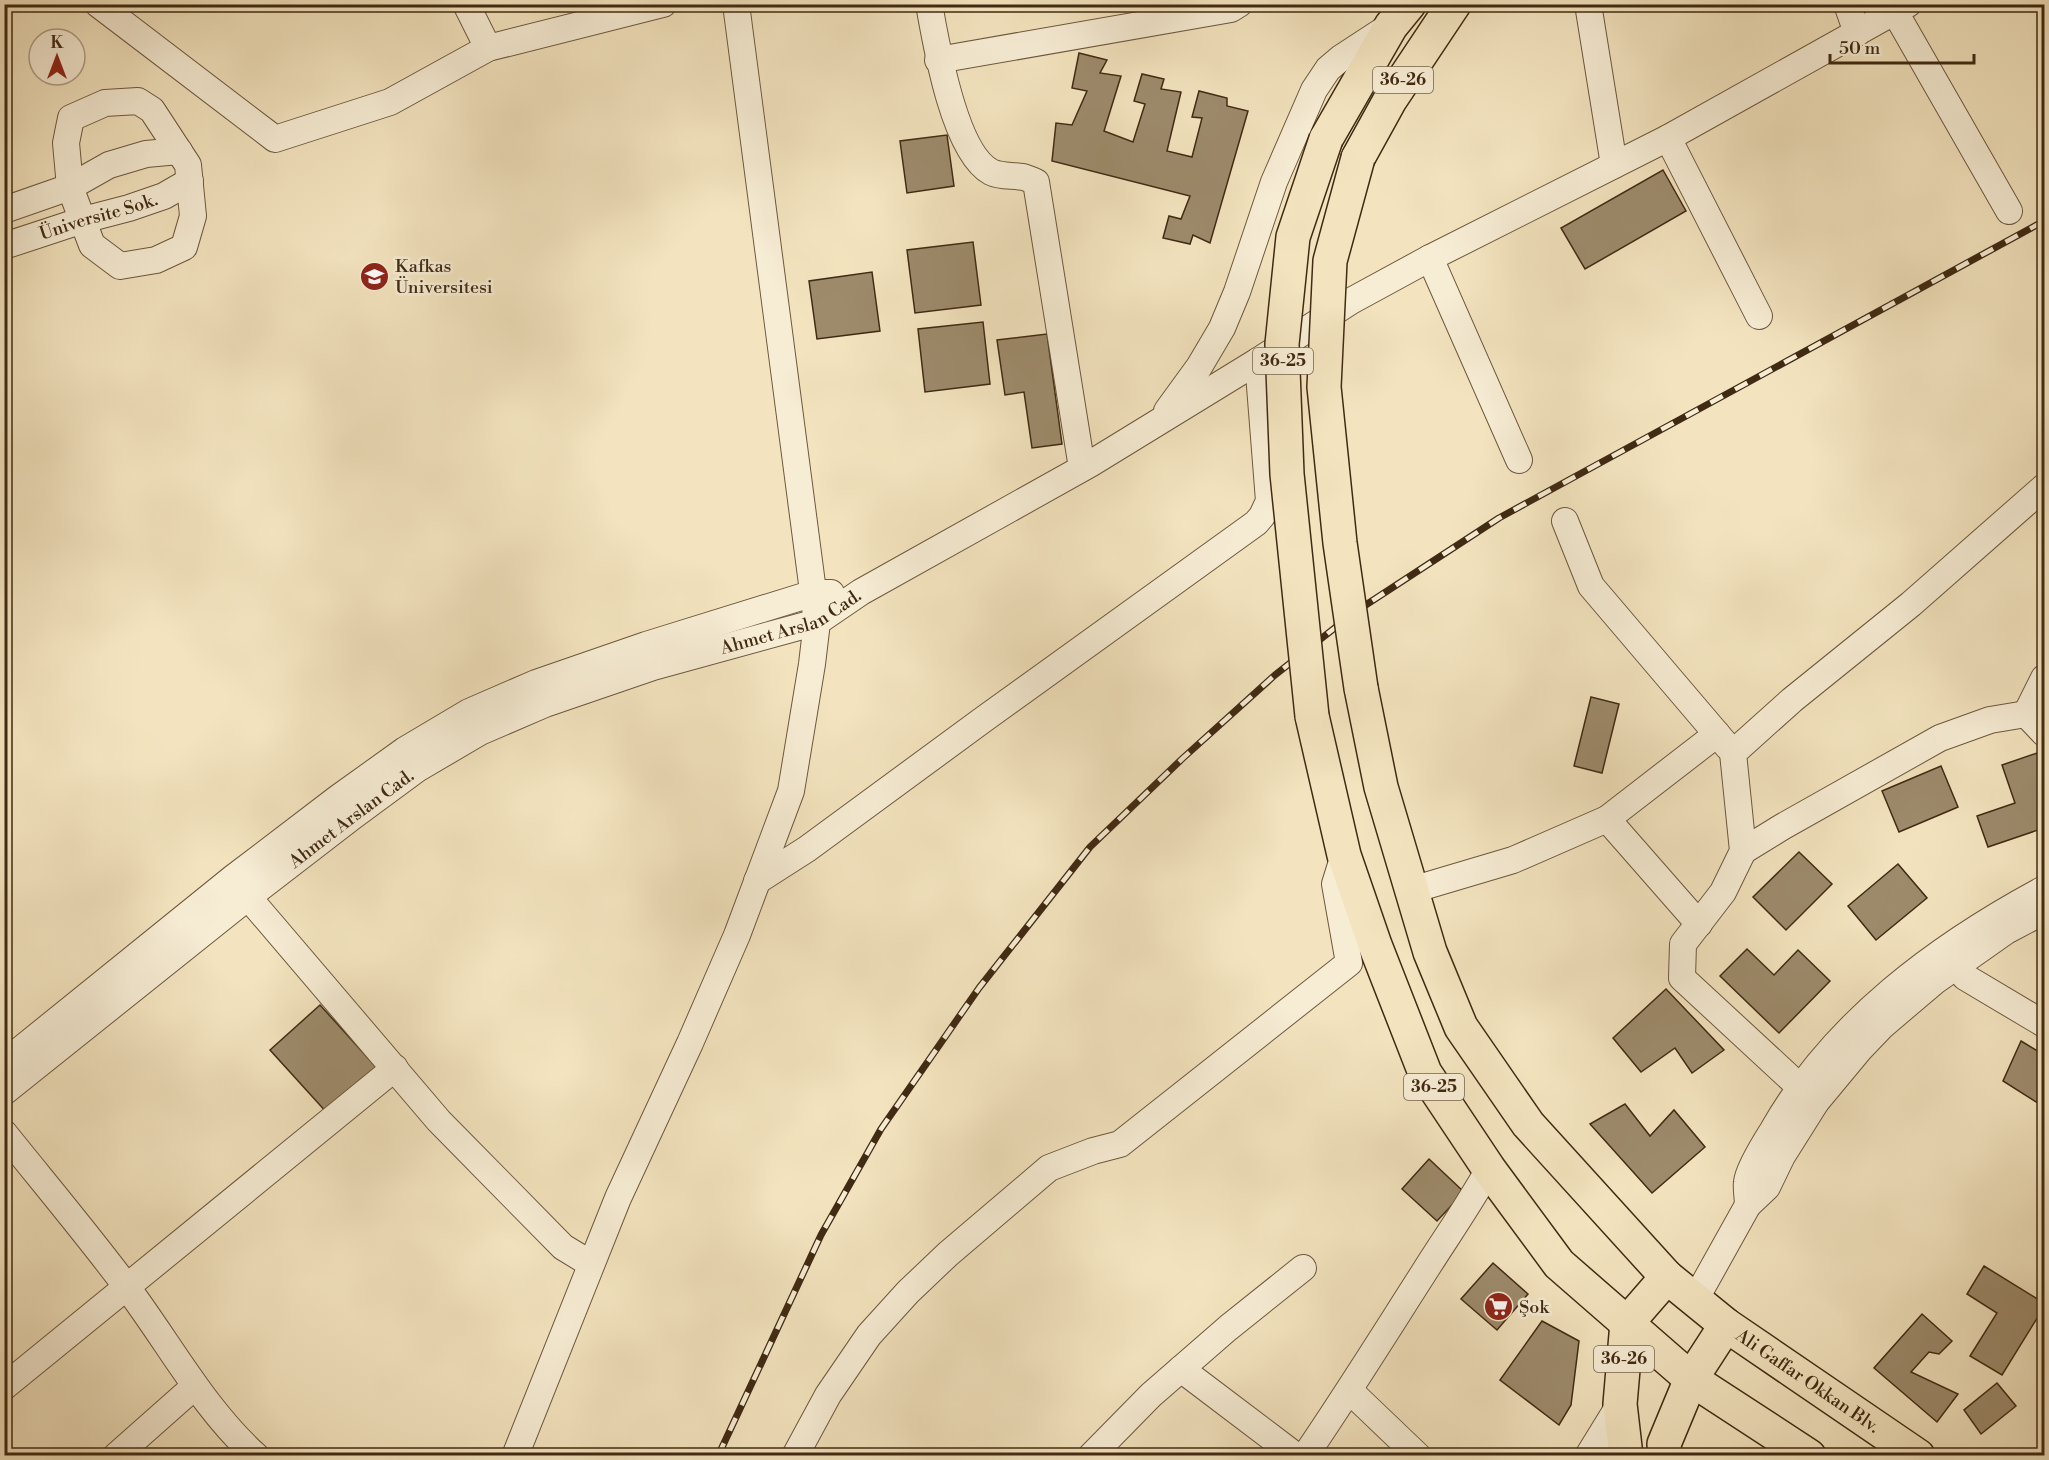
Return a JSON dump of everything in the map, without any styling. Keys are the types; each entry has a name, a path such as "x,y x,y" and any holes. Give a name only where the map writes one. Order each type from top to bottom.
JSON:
{"main road":[{"name":"36-26","path":"1340,543 1324,387 1326,305 1330,261 1358,159 1390,100 1454,4"},
{"name":"36-25","path":"1400,15 1326,139 1293,237 1282,344 1287,474 1312,716 1344,855 1375,945 1425,1073 1490,1169 1559,1264 1691,1379"},
{"name":"36-25","path":"1340,543 1361,688 1381,787 1430,952 1461,1027 1528,1124 1668,1277 1726,1325"},
{"name":"36-26","path":"1626,1455 1620,1404 1627,1323 1668,1277"},
{"path":"1665,1455 1664,1444 1691,1379 1726,1325"},
{"name":"Ali Gaffar Okkan Blv.","path":"1726,1325 1918,1455"},
{"path":"1691,1379 1809,1455"}],"street":[{"path":"98,4 275,139 390,102 488,48 663,4"},
{"path":"466,4 488,48"},
{"path":"515,1455 618,1198 723,967 757,881 790,791 812,664 817,622 814,593 736,4"},
{"path":"929,4 938,60 952,108 978,163 992,172 1023,177 1036,182 1082,468"},
{"path":"938,60 1231,9 1239,4"},
{"path":"1588,4 1614,165"},
{"path":"1847,4 1857,33"},
{"path":"861,592 1082,468 1258,361 1351,301 1430,258 1668,138 1902,8 2009,211"},
{"path":"1161,419 1199,367 1222,328 1237,292 1274,182 1314,90 1328,69 1400,15"},
{"path":"138,100 152,110 179,150 188,165 190,181 193,216 184,247 156,260 120,266 92,245 70,187 66,142 71,118 105,103 138,100"},
{"path":"1668,138 1759,316"},
{"name":"Üniversite Sok.","path":"4,210 70,187 109,165 146,154 179,150"},
{"name":"Üniversite Sok.","path":"4,246 164,196 190,181"},
{"path":"1430,258 1519,460"},
{"path":"757,881 807,849 984,718 1256,523 1269,501 1258,361"},
{"path":"1412,890 1513,860 1607,819 1792,700 1911,604 2044,487"},
{"path":"1565,521 1591,586 1725,743 1737,776 1743,851 1723,892 1683,944 1682,978 1808,1094"},
{"name":"Ahmet Arslan Cad.","path":"4,1063 233,878 338,798 405,750 469,712 536,682 814,593 861,592"},
{"name":"Ahmet Arslan Cad.","path":"4,1092 248,897 417,769 480,732 544,704 653,667 817,622 861,592"},
{"path":"2026,714 2044,678"},
{"path":"1743,851 1782,826 1940,738 1990,720 2026,714"},
{"path":"2026,714 2044,733"},
{"path":"1607,819 1699,924"},
{"path":"795,1455 828,1395 869,1335 908,1292 948,1254 1049,1168 1093,1151 1120,1144 1349,963 1335,884 1344,855"},
{"path":"1951,958 1994,918 2044,888"},
{"path":"248,897 439,1122 563,1247 591,1264"},
{"path":"1695,1300 1748,1205 1746,1181 1767,1138 1808,1094 1834,1044 1891,990 2044,911"},
{"path":"1951,958 1965,976 2044,1024"},
{"path":"4,1387 395,1068"},
{"path":"4,1133 127,1287 195,1386 242,1442 256,1455"},
{"path":"1305,1455 1350,1391 1490,1169"},
{"path":"1091,1455 1180,1369 1303,1268"},
{"path":"1180,1369 1296,1455"},
{"path":"116,1455 195,1386"},
{"path":"1350,1391 1418,1455"},
{"path":"1588,1455 1620,1404"}],"building":[{"path":"1079,53 1107,60 1100,73 1121,76 1104,131 1133,142 1145,104 1134,101 1142,74 1164,79 1161,89 1181,92 1167,151 1192,157 1202,118 1192,117 1199,91 1227,98 1227,106 1248,111 1210,243 1193,235 1190,244 1163,238 1169,216 1181,219 1190,196 1052,161 1056,123 1072,125 1087,91 1072,88"},
{"path":"947,135 954,186 907,193 900,141"},
{"path":"1663,170 1686,211 1585,269 1561,228"},
{"path":"973,242 981,305 915,313 907,250"},
{"path":"872,272 880,331 817,339 809,281"},
{"path":"983,322 990,384 925,392 918,329"},
{"path":"1047,334 1062,444 1032,448 1024,392 1005,395 997,340"},
{"path":"1591,697 1619,704 1602,773 1574,766"},
{"path":"2043,751 2044,828 1988,847 1977,816 2015,803 2002,765"},
{"path":"1941,766 1958,807 1899,832 1882,791"},
{"path":"1799,852 1832,884 1786,930 1753,897"},
{"path":"1898,864 1927,898 1876,940 1848,906"},
{"path":"1747,949 1774,975 1798,950 1830,981 1779,1033 1720,976"},
{"path":"1666,989 1724,1050 1692,1073 1675,1048 1641,1072 1613,1038"},
{"path":"320,1005 378,1069 328,1114 270,1050"},
{"path":"2021,1041 2044,1055 2044,1107 2003,1081"},
{"path":"1625,1104 1650,1136 1674,1110 1705,1147 1652,1193 1590,1124"},
{"path":"1429,1159 1464,1192 1437,1221 1402,1189"},
{"path":"1493,1263 1528,1294 1497,1330 1461,1299"},
{"path":"1984,1266 2044,1303 2044,1307 2002,1375 1970,1356 1997,1313 1967,1294"},
{"path":"1922,1314 1952,1341 1939,1354 1929,1352 1911,1372 1958,1394 1937,1422 1874,1368"},
{"path":"1542,1321 1579,1341 1571,1405 1559,1425 1500,1380"},
{"path":"1997,1383 2016,1406 1981,1434 1964,1410"}],"railway":[{"path":"718,1456 821,1235 881,1129 979,988 1090,847 1183,758 1275,675 1355,612 1499,518 2044,221"}],"place":[{"name":"Kafkas Üniversitesi","path":"374,276"},
{"name":"Şok","path":"1498,1307"}]}
